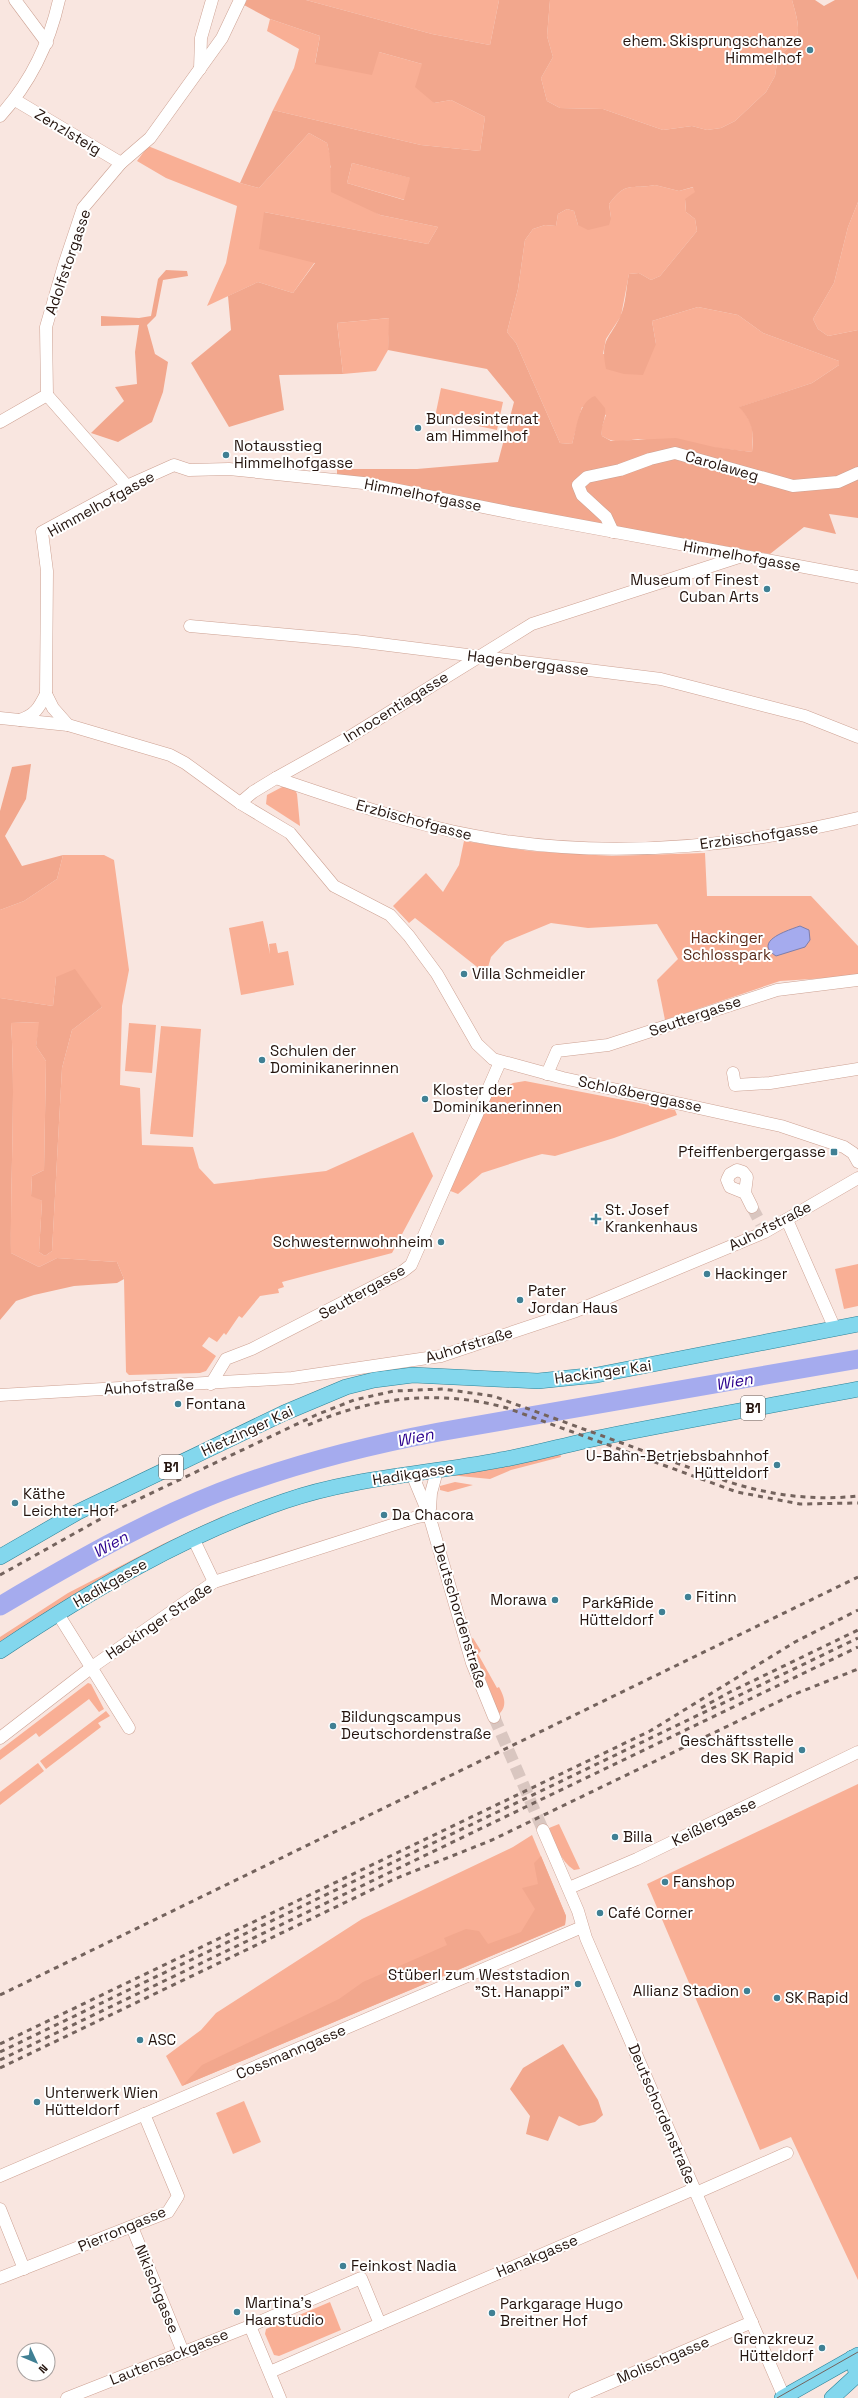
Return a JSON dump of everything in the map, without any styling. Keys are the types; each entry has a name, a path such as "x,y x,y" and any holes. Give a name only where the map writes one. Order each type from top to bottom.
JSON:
{"main road":[{"name":"Hackinger Kai","path":"346,1387 374,1380 413,1375 538,1381 597,1375 858,1324"},
{"name":"Hietzinger Kai","path":"0,1557 78,1512 284,1413 346,1387"},
{"name":"Hadikgasse","path":"0,1651 110,1582 193,1538 235,1519 288,1500 345,1485 501,1460 600,1438 858,1388"},
{"path":"784,2398 855,2357 857,2375 832,2398"}],"street":[{"path":"15,0 47,43"},
{"path":"0,116 15,100 29,80 47,43 59,0"},
{"path":"200,69 201,38 212,0"},
{"name":"Adolfstorgasse","path":"47,395 46,327 64,265 83,208 121,163 150,138 222,38 240,0"},
{"name":"Zenzlsteig","path":"15,100 121,163"},
{"path":"0,422 47,395 127,486"},
{"name":"Carolaweg","path":"613,532 606,517 582,495 578,485 587,477 620,470 650,459 675,453 793,486 838,482 858,473"},
{"name":"Himmelhofgasse","path":"20,720 32,716 38,711 46,694 48,571 42,532 127,486 174,466 189,470 229,469 364,483 613,532 858,577"},
{"name":"Innocentiagasse","path":"276,778 346,739 532,624 741,556"},
{"name":"Hagenberggasse","path":"190,626 356,642 661,679 805,716 858,737"},
{"path":"46,694 53,708 68,725"},
{"path":"0,718 68,725 170,755 185,763 240,803 276,778"},
{"name":"Erzbischofgasse","path":"276,778 352,804 430,826 475,836 509,842 609,850 722,844 821,827 858,818"},
{"name":"Schloßberggasse","path":"240,803 290,833 334,886 383,910 400,925 437,974 477,1044 487,1054 500,1062 781,1126 844,1146 853,1154 858,1162"},
{"name":"Seuttergasse","path":"548,1074 557,1051 608,1046 752,997 777,990 858,980"},
{"name":"Seuttergasse","path":"211,1384 226,1359 252,1350 402,1272 411,1265 500,1062"},
{"path":"733,1073 735,1085 770,1083 858,1069"},
{"name":"Auhofstraße","path":"0,1395 211,1384 292,1378 441,1356 576,1311 763,1228 787,1220 858,1178"},
{"path":"745,1193 752,1207"},
{"path":"787,1220 835,1329"},
{"name":"Deutschordenstraße","path":"429,1515 431,1493 437,1471"},
{"name":"Deutschordenstraße","path":"412,1474 429,1515 472,1663 494,1717"},
{"name":"Hackinger Straße","path":"0,1738 92,1667 214,1582 417,1517 429,1515"},
{"path":"193,1538 214,1582"},
{"path":"58,1614 129,1728"},
{"name":"Keißlergasse","path":"569,1888 637,1859 858,1752"},
{"name":"Deutschordenstraße","path":"543,1830 569,1888 582,1927 784,2398"},
{"name":"Cossmanngasse","path":"0,2176 582,1927"},
{"name":"Pierrongasse","path":"0,2278 168,2212 173,2207 178,2196 144,2114"},
{"name":"Hanakgasse","path":"270,2372 380,2324 787,2153"},
{"path":"0,2209 24,2269"},
{"name":"Nikischgasse","path":"132,2226 183,2352"},
{"name":"Lautensackgasse","path":"66,2398 250,2326 361,2278 380,2324"},
{"name":"Molischgasse","path":"575,2398 752,2322"},
{"path":"250,2326 280,2398"}],"green space":[{"path":"306,0 499,0 490,45 432,34"},
{"path":"550,0 792,0 797,18 798,32 792,44 778,56 775,76 766,92 735,121 721,128 707,130 692,126 663,130 603,109 560,108 547,101 541,78 553,57 547,36"},
{"path":"270,19 320,36 315,63 379,52 422,64 434,103 451,100 485,117 480,151 421,145 273,110 294,68 299,49 267,31"},
{"path":"309,133 327,143 332,162 330,167 367,207 380,215 438,227 428,244 264,212 315,262 293,293 258,282 207,306 226,263 237,206 166,178 137,161 148,146 240,183 259,188"},
{"path":"352,163 411,178 405,200 347,183"},
{"path":"655,185 679,191 694,187 696,192 685,200 686,212 695,219 697,231 660,276 651,280 639,273 629,274 621,316 606,339 603,354 656,344 652,321 698,307 738,315 763,333 839,361 839,365 812,383 740,407 751,423 753,437 752,452 638,439 620,441 607,439 602,436 601,429 606,415 582,407 572,444 560,443 516,343 507,332 518,289 525,240 533,229 545,225 556,226 558,214 567,209 574,211 578,225 611,218 609,204 620,192 629,187"},
{"path":"858,202 858,330 828,336 818,329 813,319 834,283 848,227"},
{"path":"390,318 388,350 376,371 343,374 337,323"},
{"path":"441,388 503,402 497,430 435,417"},
{"path":"284,786 295,790 297,794 300,826 266,804 267,795"},
{"name":"Hackinger Schlosspark","path":"464,841 530,851 612,856 705,853 707,896 811,896 858,946 858,976 780,981 665,1020 657,980 678,959 657,924 588,928 551,923 505,942 491,957 486,974 415,918 409,923 393,906 426,873 443,892 459,865"},
{"path":"63,855 104,855 114,860 129,970 122,1006 120,1085 140,1088 142,1145 193,1147 199,1168 214,1184 326,1171 413,1132 433,1176 392,1253 282,1282 284,1287 278,1289 279,1293 260,1296 242,1318 239,1316 226,1335 224,1333 217,1342 209,1337 202,1346 216,1356 206,1371 200,1373 129,1375 126,1372 124,1279 117,1262 57,1258 39,1267 11,1253 13,1080 11,1023 40,1022 36,1046 46,1061 44,1170 32,1176 31,1195 42,1201 39,1252 45,1256 52,1251 62,1068 72,1030 102,1007 56,977 53,1006 0,998 0,910 24,901 57,879"},
{"path":"263,921 270,954 269,944 276,943 278,953 288,951 294,985 241,995 229,928"},
{"path":"129,1023 156,1025 152,1073 125,1071"},
{"path":"161,1026 201,1029 193,1137 150,1134"},
{"path":"525,1081 675,1110 677,1115 614,1138 555,1156 542,1154 482,1173 458,1194 448,1190 491,1095 513,1083"},
{"path":"858,1264 858,1306 844,1309 835,1269"},
{"path":"560,1453 561,1457 511,1470 490,1479 449,1475"},
{"path":"455,1482 473,1485 448,1492 440,1490 440,1486"},
{"path":"223,1516 222,1519 164,1546 108,1577 0,1645 0,1637 68,1593 163,1544"},
{"path":"473,1638 481,1651 478,1654 497,1688 499,1687 502,1694 504,1708 499,1714 473,1647 471,1639"},
{"path":"88,1683 91,1684 104,1709 99,1712 89,1699 39,1737 36,1733 0,1760 0,1750"},
{"path":"106,1711 110,1716 98,1723 101,1727 46,1769 40,1761"},
{"path":"38,1763 44,1771 0,1805 0,1792"},
{"name":"SK Rapid","path":"858,1784 858,2280 791,2137 760,2150 647,1884"},
{"path":"559,1824 580,1869 574,1870 569,1866 558,1851 549,1828"},
{"path":"532,1835 566,1916 565,1925 182,2086 166,2056 201,2030 216,2013 362,1919 513,1847"},
{"path":"244,2101 261,2142 233,2154 216,2113"},
{"path":"330,2302 341,2330 279,2356 274,2355 265,2334 266,2329"}],"shaded area":[{"path":"247,0 306,0 432,34 490,45 499,0 550,0 547,36 553,57 541,78 547,101 560,108 603,109 663,130 692,126 707,130 721,128 735,121 766,92 775,76 778,56 792,44 798,32 797,18 792,0 815,0 824,6 835,0 858,0 858,202 848,227 834,283 813,319 818,329 828,336 858,330 858,518 829,514 836,534 804,527 770,554 530,512 337,474 337,469 417,469 498,462 514,402 487,369 388,350 389,318 337,323 343,374 279,375 284,410 229,427 191,363 231,330 228,296 258,282 293,293 315,263 259,249 264,212 428,244 438,227 380,215 331,192 330,161 327,143 309,133 259,188 240,183 273,110 421,145 480,151 485,117 451,100 434,103 415,87 422,64 379,52 372,75 315,64 320,36 270,19 244,5","holes":["352,163 410,178 404,200 347,183","655,185 679,191 693,187 695,192 685,199 686,212 695,219 697,231 660,276 651,280 639,273 629,274 622,312 605,345 604,359 606,369 624,374 643,375 656,344 652,321 698,307 738,315 763,333 839,361 839,365 812,383 739,407 752,428 752,452 714,447 676,438 611,441 602,436 605,408 595,396 589,399 579,416 572,444 560,443 516,343 507,332 518,289 525,240 533,229 545,225 556,226 558,214 567,209 574,211 578,225 588,230 609,225 611,218 609,204 615,196 629,187"]},
{"path":"166,270 187,271 188,276 163,280 156,316 147,325 155,354 168,362 163,392 152,422 118,442 91,433 124,401 115,387 137,384 135,352 139,325 101,326 101,316 139,318 151,316 158,279"},
{"path":"31,764 26,799 5,836 22,866 63,855 57,879 24,901 0,910 0,811 12,767"},
{"path":"75,969 102,1007 72,1030 62,1068 52,1251 45,1256 39,1252 42,1201 31,1196 32,1176 44,1170 46,1061 36,1046 39,1022 11,1023 13,1109 11,1253 39,1267 57,1258 117,1262 124,1279 117,1283 74,1286 34,1295 16,1301 0,1320 0,998 53,1006 56,977"},
{"path":"541,1856 566,1916 565,1925 182,2086 202,2065 339,1999 363,1982 447,1945 444,1938 466,1929 479,1931 488,1944 521,1932 535,1909 522,1888 538,1884 534,1863"},
{"path":"563,2044 598,2100 603,2115 595,2122 579,2126 559,2116 548,2141 526,2134 530,2116 510,2089 523,2068"}],"water":[{"path":"800,926 809,930 810,940 805,947 776,956 770,951 768,946 770,941 781,933"}],"waterway":[{"name":"Wien","path":"0,1606 108,1544 192,1504 247,1482 328,1457 383,1443 439,1432 858,1359"}],"tunnel":[{"path":"752,1207 761,1224"},
{"path":"494,1717 543,1830"}],"tram line":[{"path":"777,2398 858,2352"}],"railway":[{"path":"0,1575 120,1508 316,1415 354,1400 394,1391 443,1389 493,1396 742,1486 791,1496 824,1498 858,1496"},
{"path":"308,1425 332,1415 381,1402 431,1398 482,1402 507,1408 737,1492 800,1504 858,1503"},
{"path":"0,1995 858,1577"},
{"path":"0,2044 650,1731 795,1642 858,1610"},
{"path":"701,1708 730,1692 858,1630"},
{"path":"0,2052 858,1638"},
{"path":"0,2060 858,1647"},
{"path":"0,2068 392,1880 492,1840 790,1696 858,1669"}],"place":[{"name":"ehem. Skisprungschanze Himmelhof","path":"810,50"},
{"name":"Bundesinternat am Himmelhof","path":"418,428"},
{"name":"Notausstieg Himmelhofgasse","path":"226,455"},
{"name":"Museum of Finest Cuban Arts","path":"767,589"},
{"name":"Villa Schmeidler","path":"464,974"},
{"name":"Schulen der Dominikanerinnen","path":"262,1060"},
{"name":"Kloster der Dominikanerinnen","path":"425,1099"},
{"name":"Pfeiffenbergergasse","path":"834,1152"},
{"name":"St. Josef Krankenhaus","path":"596,1219"},
{"name":"Schwesternwohnheim","path":"441,1242"},
{"name":"Hackinger","path":"707,1274"},
{"name":"Pater Jordan Haus","path":"520,1300"},
{"name":"Fontana","path":"178,1404"},
{"name":"U-Bahn-Betriebsbahnhof Hütteldorf","path":"777,1465"},
{"name":"Käthe Leichter-Hof","path":"15,1503"},
{"name":"Da Chacora","path":"384,1515"},
{"name":"Fitinn","path":"688,1597"},
{"name":"Morawa","path":"555,1600"},
{"name":"Park&Ride Hütteldorf","path":"662,1612"},
{"name":"Bildungscampus Deutschordenstraße","path":"333,1726"},
{"name":"Geschäftsstelle des SK Rapid","path":"802,1750"},
{"name":"Billa","path":"615,1837"},
{"name":"Fanshop","path":"665,1882"},
{"name":"Café Corner","path":"600,1913"},
{"name":"Stüberl zum Weststadion \"St. Hanappi\"","path":"578,1984"},
{"name":"Allianz Stadion","path":"747,1991"},
{"name":"SK Rapid","path":"777,1998"},
{"name":"ASC","path":"140,2040"},
{"name":"Unterwerk Wien Hütteldorf","path":"37,2102"},
{"name":"Feinkost Nadia","path":"343,2266"},
{"name":"Martina's Haarstudio","path":"237,2312"},
{"name":"Parkgarage Hugo Breitner Hof","path":"492,2313"},
{"name":"Grenzkreuz Hütteldorf","path":"822,2348"}]}
